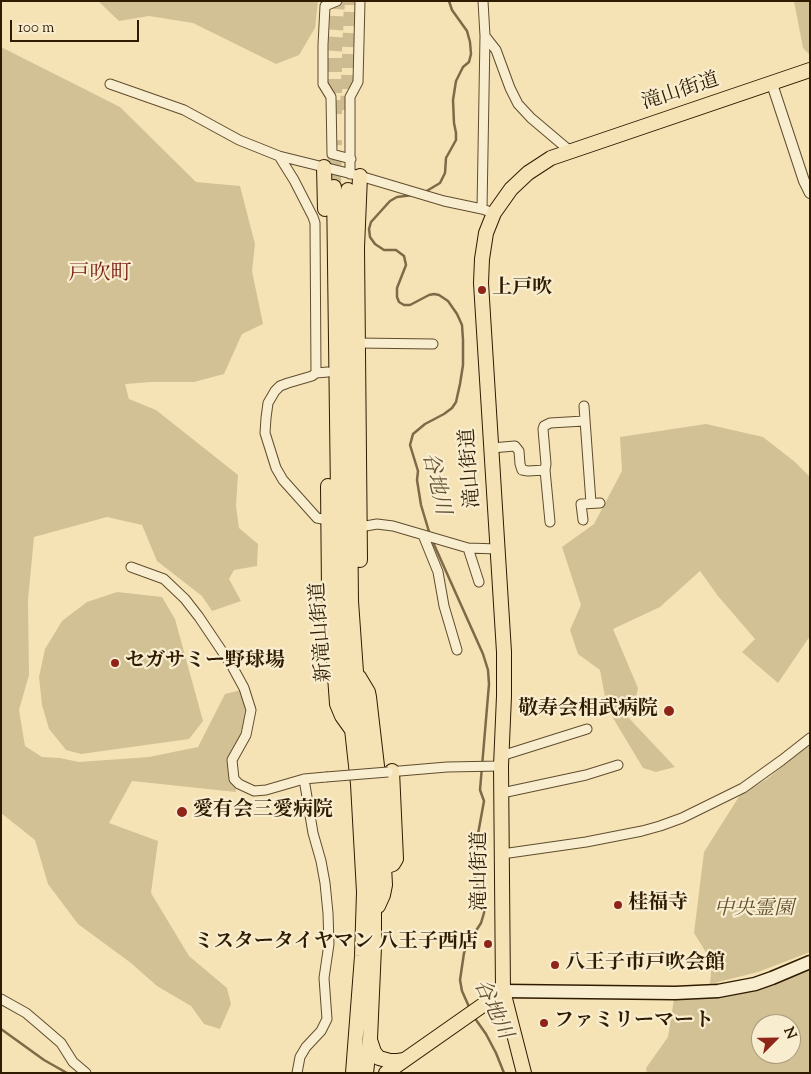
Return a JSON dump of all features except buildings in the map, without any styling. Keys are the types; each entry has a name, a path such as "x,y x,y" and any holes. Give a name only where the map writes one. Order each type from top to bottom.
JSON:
{"main road":[{"name":"滝山街道","path":"524,1073 503,991 502,793 498,763 504,696 504,652 481,283 484,243 489,225 488,211 528,172 545,161 810,70"},
{"path":"324,167 327,256 322,372 329,592 339,711 353,730"},
{"path":"351,601 360,575 355,175"},
{"name":"新滝山街道","path":"334,187 339,572 345,665 360,804 364,892 362,956 353,1073"},
{"name":"新滝山街道","path":"348,190 351,601 356,672 372,821 375,912 370,1039 366,1073"},
{"path":"356,672 368,692 380,792 384,890 375,912"},
{"path":"384,868 393,864 396,859 390,772"},
{"path":"386,1073 503,991 675,993 718,991 755,984 810,962"},
{"path":"370,1039 374,1052 379,1058 398,1061 407,1058"}],"street":[{"path":"336,1 326,4 323,45 324,84 331,97 332,154 351,159"},
{"path":"355,175 351,159 350,97 358,82 360,1"},
{"path":"110,84 184,110 239,140 280,156 355,175 444,201 488,211 483,1"},
{"path":"485,36 496,50 518,104 531,118 570,151"},
{"path":"772,84 804,181 810,193"},
{"path":"280,156 315,223 322,372 280,386 275,391 268,403 265,433 276,468 283,480 317,518 328,520"},
{"path":"358,343 433,344"},
{"path":"584,406 591,504"},
{"path":"550,522 545,470 544,426 550,423 584,421"},
{"path":"491,448 515,446 519,451 522,470 545,470"},
{"path":"582,520 582,504 600,503"},
{"path":"360,527 377,524 393,526 468,548 498,549"},
{"path":"424,535 438,572 444,606 458,650"},
{"path":"468,548 479,582"},
{"path":"131,567 164,579 185,598 232,666 244,688 251,710 246,734 232,760 234,779 239,784 254,791 266,790 304,779 498,763 587,729"},
{"path":"502,854 586,842 642,831 682,818 743,788 810,738"},
{"path":"502,793 586,775 618,765"},
{"path":"297,1073 300,1057 306,1047 321,1031 326,1019 324,978 329,944 325,883 313,833 304,779"},
{"path":"1,999 26,1013 61,1043 73,1062 86,1073"}],"green space":[{"path":"98,1 318,1 315,28 299,55 276,64 193,23 149,16 119,21"},
{"path":"794,1 810,1 810,55 803,48"},
{"path":"1,47 120,107 196,182 240,186 255,244 252,271 263,324 242,334 224,374 194,382 125,384 129,399 156,410 238,475 236,506 239,528 258,544 257,566 234,570 229,579 241,601 212,611 202,596 157,561 142,525 107,517 34,537 28,600 29,675 19,710 25,746 42,757 79,762 149,757 198,747 225,694 241,690 246,714 236,751 236,792 132,781 109,823 158,841 151,893 189,956 227,988 231,1004 220,1029 204,1024 191,1006 157,986 131,963 78,924 48,884 35,840 1,813"},
{"path":"706,424 763,437 795,462 810,477 810,636 778,683 742,652 755,639 718,596 700,571 660,607 613,629 638,688 634,707 627,716 675,767 656,772 643,768 607,708 600,670 578,654 570,630 581,605 562,547 594,524 622,471 620,437"},
{"name":"セガサミー野球場","path":"117,592 162,597 175,619 203,721 189,739 81,754 66,750 49,729 42,705 39,677 45,649 62,621 87,602"},
{"name":"中央霊園","path":"810,744 810,952 758,972 710,984 712,962 694,933 704,852 740,795 767,779"},
{"path":"810,970 810,1073 647,1073 646,1068 668,1037 674,999 718,998 768,986"}],"waterway":[{"name":"谷地川","path":"425,192 440,183 445,173 446,158 456,140 453,100 456,81 463,67 469,62 471,54 467,31 452,10 449,1"},
{"name":"谷地川","path":"413,195 397,197 390,201 371,222 369,229 370,237 375,244 384,250 396,250 404,256 406,265 397,288 399,302 404,305 410,305 429,295 439,295 448,301 462,325 463,365 456,402 444,414 425,424 413,434 410,445 418,471 417,480 421,505 430,535"},
{"name":"谷地川","path":"432,540 483,654 488,670 489,684 480,790 484,801 474,856 474,874 484,906 484,913 481,923 464,953 460,980 462,991 470,1009"},
{"name":"谷地川","path":"474,1017 486,1034 504,1073"},
{"path":"1,1029 44,1060 67,1073"}],"tunnel":[{"path":"335,114 335,51 338,1"},
{"path":"347,110 351,1"},
{"path":"334,187 335,140"}],"place":[{"name":"上戸吹","path":"482,290"},
{"name":"セガサミー野球場","path":"115,663"},
{"name":"敬寿会相武病院","path":"669,711"},
{"name":"愛有会三愛病院","path":"182,812"},
{"name":"桂福寺","path":"618,905"},
{"name":"ミスタータイヤマン 八王子西店","path":"488,944"},
{"name":"八王子市戸吹会館","path":"555,965"},
{"name":"ファミリーマート","path":"544,1023"}],"district":[{"name":"戸吹町","path":"100,275"}]}
